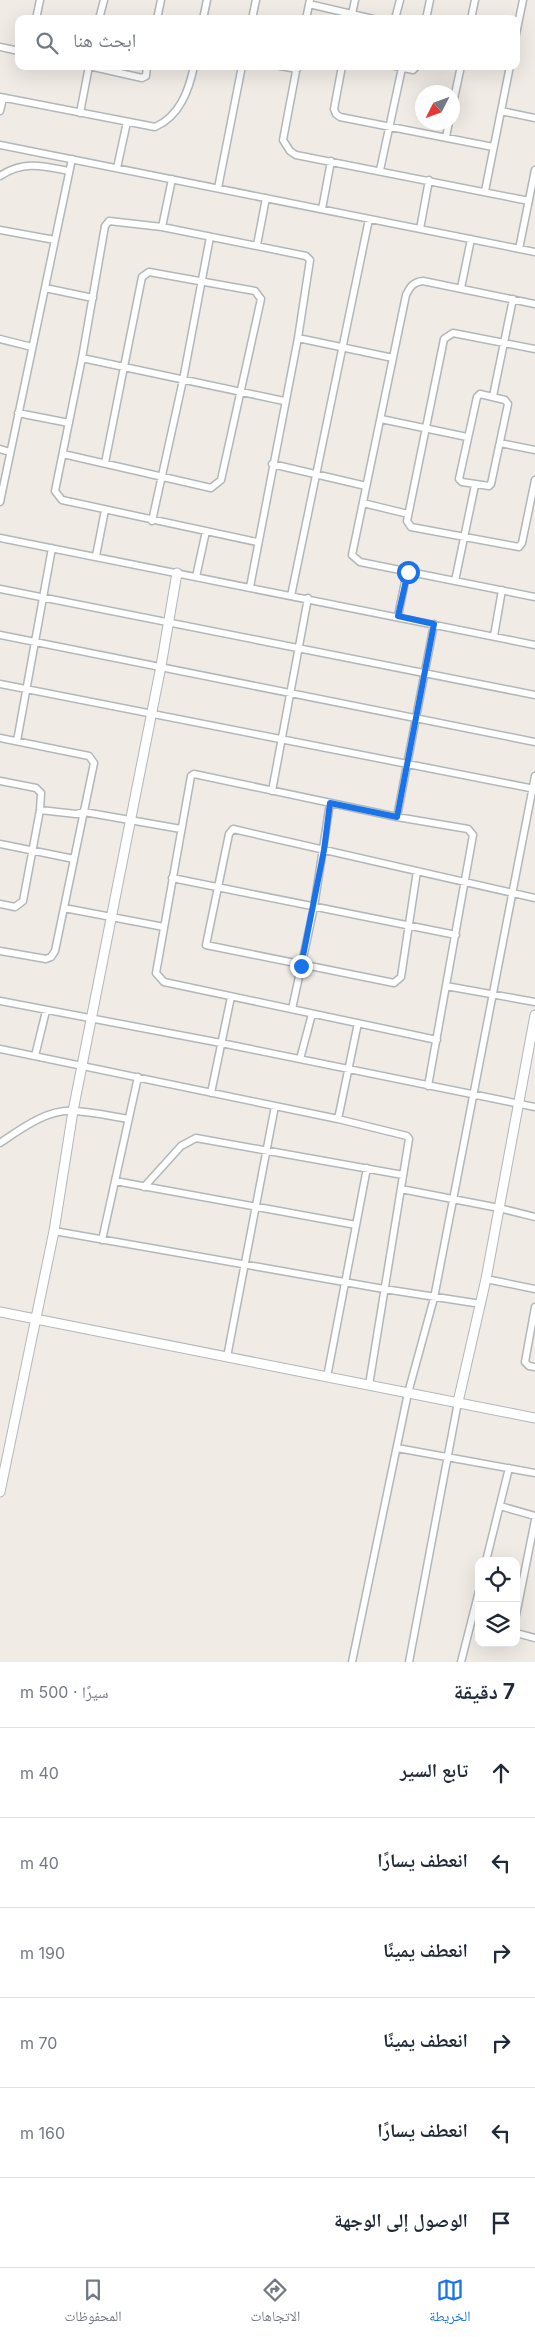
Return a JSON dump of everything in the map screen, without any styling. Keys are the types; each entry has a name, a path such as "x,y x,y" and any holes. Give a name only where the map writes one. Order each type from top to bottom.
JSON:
{"street":[{"path":"37,15 40,0"},
{"path":"101,15 104,0"},
{"path":"158,15 161,0"},
{"path":"205,15 207,0"},
{"path":"253,15 256,0"},
{"path":"352,15 355,0"},
{"path":"397,15 400,0"},
{"path":"427,15 430,0"},
{"path":"472,15 475,0"},
{"path":"520,15 523,0"},
{"path":"307,15 309,2 349,15"},
{"path":"0,46 15,50"},
{"path":"80,113 88,70"},
{"path":"107,70 142,78 146,76 147,70"},
{"path":"0,110 1,98 155,127 164,123 189,91 193,70"},
{"path":"218,188 241,70"},
{"path":"297,70 283,140 290,152 331,162 380,170 529,201"},
{"path":"341,70 334,109 340,117 493,147"},
{"path":"380,170 390,127 398,70"},
{"path":"457,85 460,70"},
{"path":"485,192 509,70"},
{"path":"501,111 535,118"},
{"path":"117,168 127,122"},
{"path":"446,137 447,130"},
{"path":"0,145 535,252"},
{"path":"0,502 72,159"},
{"path":"322,209 331,162"},
{"path":"0,176 18,166 33,164 69,171"},
{"path":"519,249 535,170"},
{"path":"162,227 172,179"},
{"path":"420,229 429,180"},
{"path":"257,245 266,198"},
{"path":"250,588 284,401 298,338 310,260 306,256 257,245 112,219 106,223 56,491 57,496 62,500 152,521 257,542"},
{"path":"291,596 318,475 369,219"},
{"path":"0,230 55,240"},
{"path":"152,521 183,380 210,236"},
{"path":"461,288 471,239"},
{"path":"63,454 211,488 217,485 221,480 261,299 255,291 145,273 142,277 105,463"},
{"path":"535,304 422,281 413,284 406,295 352,555 360,562 535,597"},
{"path":"45,288 92,298"},
{"path":"493,396 513,300"},
{"path":"535,349 453,333 444,339 407,521 411,527 462,538 519,547 522,543 535,480"},
{"path":"298,338 393,358"},
{"path":"0,340 32,346"},
{"path":"82,358 284,401"},
{"path":"478,395 493,396 507,400 508,404 500,443 489,486 462,482 459,479 467,437 478,395"},
{"path":"18,413 69,423"},
{"path":"381,419 467,437"},
{"path":"500,443 535,450"},
{"path":"0,450 10,452"},
{"path":"272,464 366,486"},
{"path":"455,581 462,538 475,484"},
{"path":"363,503 408,514"},
{"path":"96,556 105,510"},
{"path":"196,577 206,531"},
{"path":"0,538 308,598 535,645"},
{"path":"17,741 52,548"},
{"path":"398,616 408,572"},
{"path":"0,1492 54,1232 73,1110 161,666 177,573"},
{"path":"0,589 535,695"},
{"path":"494,636 502,590"},
{"path":"272,791 308,598"},
{"path":"397,817 434,624"},
{"path":"0,636 161,666 535,742"},
{"path":"0,684 534,789"},
{"path":"0,738 89,756 94,763 64,908 51,957 46,959 0,951"},
{"path":"428,1086 474,840 468,829 397,817 194,774 189,779 156,973 160,979 164,982 231,997 436,1040"},
{"path":"352,1662 408,1393 434,1298 535,776"},
{"path":"0,781 39,790 40,810 23,901 16,907 0,904"},
{"path":"292,1009 314,907 330,803"},
{"path":"40,810 76,814 84,812 181,829"},
{"path":"417,871 401,977 394,983 301,966 206,945 229,834 233,829 324,850 417,871 535,898"},
{"path":"0,844 74,859"},
{"path":"172,878 456,935"},
{"path":"64,908 164,927"},
{"path":"446,986 535,1002"},
{"path":"212,1093 231,997"},
{"path":"0,1001 221,1043 535,1108"},
{"path":"35,1056 46,1011"},
{"path":"300,1060 312,1014"},
{"path":"409,1662 446,1458 481,1304 500,1208 535,1014"},
{"path":"338,1119 358,1023"},
{"path":"0,1049 338,1119 407,1136 409,1139 369,1385"},
{"path":"102,1240 138,1077"},
{"path":"227,1357 243,1265 275,1106"},
{"path":"0,1143 35,1122 53,1114 73,1110 128,1119"},
{"path":"144,1187 181,1146 196,1138 403,1174"},
{"path":"327,1377 367,1168"},
{"path":"115,1181 356,1225"},
{"path":"401,1189 500,1208 535,1217"},
{"path":"54,1232 384,1290 481,1304"},
{"path":"486,1279 535,1289"},
{"path":"535,1307 525,1362 529,1366 535,1367"},
{"path":"0,1312 535,1418"},
{"path":"397,1448 535,1473"},
{"path":"487,1557 509,1468"},
{"path":"500,1506 535,1518 519,1602"},
{"path":"461,1662 476,1602"},
{"path":"471,1623 475,1624"},
{"path":"520,1635 535,1638"}],"route":[{"path":"301,966 314,907 330,803 397,817 434,624 398,616 408,572"}]}
